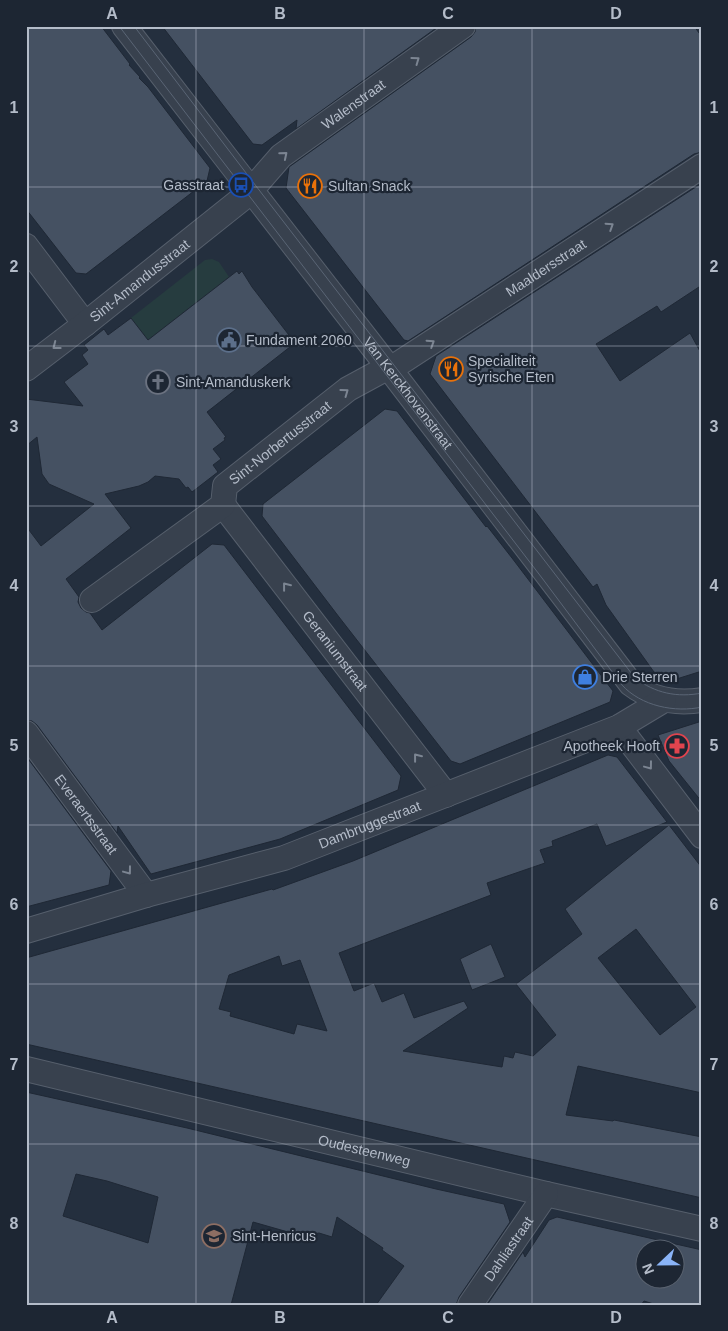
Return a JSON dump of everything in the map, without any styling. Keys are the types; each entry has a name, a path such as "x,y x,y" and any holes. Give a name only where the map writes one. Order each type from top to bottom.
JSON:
{"street":[{"name":"Van Kerckhovenstraat","path":"124,26 631,684 648,694 664,700"},
{"name":"Walenstraat","path":"251,190 281,156 463,26"},
{"name":"Maaldersstraat","path":"389,368 395,366 702,166"},
{"name":"Sint-Amandusstraat","path":"26,369 85,324 251,190"},
{"path":"26,246 85,324"},
{"name":"Sint-Norbertusstraat","path":"223,505 226,486 348,389 389,368"},
{"path":"92,600 223,505"},
{"name":"Geraniumstraat","path":"223,505 446,795"},
{"path":"664,700 679,702 702,700"},
{"name":"Dambruggestraat","path":"26,931 146,895 284,858 620,727 664,700"},
{"path":"620,727 702,836"},
{"name":"Everaertsstraat","path":"26,734 146,895"},
{"name":"Oudesteenweg","path":"26,1069 546,1194 702,1229"},
{"name":"Dahliastraat","path":"470,1305 546,1194"}],"green space":[{"path":"212,259 219,262 229,277 148,340 131,318 205,260"}],"building":[{"path":"26,26 101,26 129,65 210,168 207,181 86,274 76,273 26,209"},
{"path":"162,26 439,26 296,129 297,120 262,145 253,144"},
{"path":"476,26 694,26 702,37 702,152 694,154 408,341 404,340 286,188 289,167 471,37 475,32"},
{"path":"702,183 702,285 661,312 657,306 596,344 620,381 690,333 702,355 702,671 667,682 659,679 606,605 597,584 593,587 430,374 436,356"},
{"path":"237,271 239,274 242,271 295,343 207,412 226,437 224,438 225,440 213,449 221,459 213,465 218,472 192,492 179,479 155,476 139,486 105,494 131,528 66,579 79,597 78,602 81,608 90,613 102,630 212,544 224,545 401,776 398,790 280,839 151,874 118,826 117,833 37,725 32,721 26,720 26,526 41,546 94,504 49,484 42,474 37,437 26,446 26,399 83,406 64,382 88,364 82,355 88,350 84,345 104,329 108,335 131,318 148,340"},
{"path":"385,409 397,411 512,558 613,691 610,702 460,764 451,761 339,617 262,516 263,504"},
{"path":"702,721 702,802 669,761 658,735"},
{"path":"608,755 617,757 667,822 606,846 597,824 552,841 553,846 540,850 545,863 487,883 491,895 339,953 354,991 374,983 382,1002 404,993 414,1018 464,1001 468,1008 403,1051 502,1067 504,1056 513,1058 515,1052 533,1056 556,1035 516,984 582,934 565,909 669,825 702,868 702,1093 578,1066 566,1115 614,1120 702,1137 702,1198 26,1044 26,958 273,890 353,861","holes":["636,929 696,1007 660,1035 598,958","279,956 282,966 300,960 327,1031 297,1024 294,1034 230,1016 231,1012 219,1009 229,975"]},
{"path":"26,756 111,871 109,885 26,907"},
{"path":"491,944 505,977 472,990 460,959"},
{"path":"26,1092 187,1128 504,1204 510,1222 459,1297 456,1305 376,1305 404,1266 382,1250 383,1248 337,1217 332,1237 319,1233 302,1236 253,1222 231,1305 26,1305","holes":["76,1174 107,1181 158,1197 148,1243 63,1216"]},
{"path":"557,1217 649,1238 636,1238 636,1288 686,1288 686,1246 702,1250 702,1305 657,1305 644,1301 641,1305 487,1305 523,1252 525,1257 549,1220"}],"tram line":[{"path":"119,26 622,685 639,698 659,706 681,709 702,707"},
{"path":"134,26 635,678 658,691 684,695 702,693"}],"place":[{"name":"Gasstraat","path":"241,185"},
{"name":"Sultan Snack","path":"310,186"},
{"name":"Fundament 2060","path":"229,340"},
{"name":"Specialiteit Syrische Eten","path":"451,369"},
{"name":"Sint-Amanduskerk","path":"158,382"},
{"name":"Drie Sterren","path":"585,677"},
{"name":"Apotheek Hooft","path":"677,746"},
{"name":"Sint-Henricus","path":"214,1236"}]}
